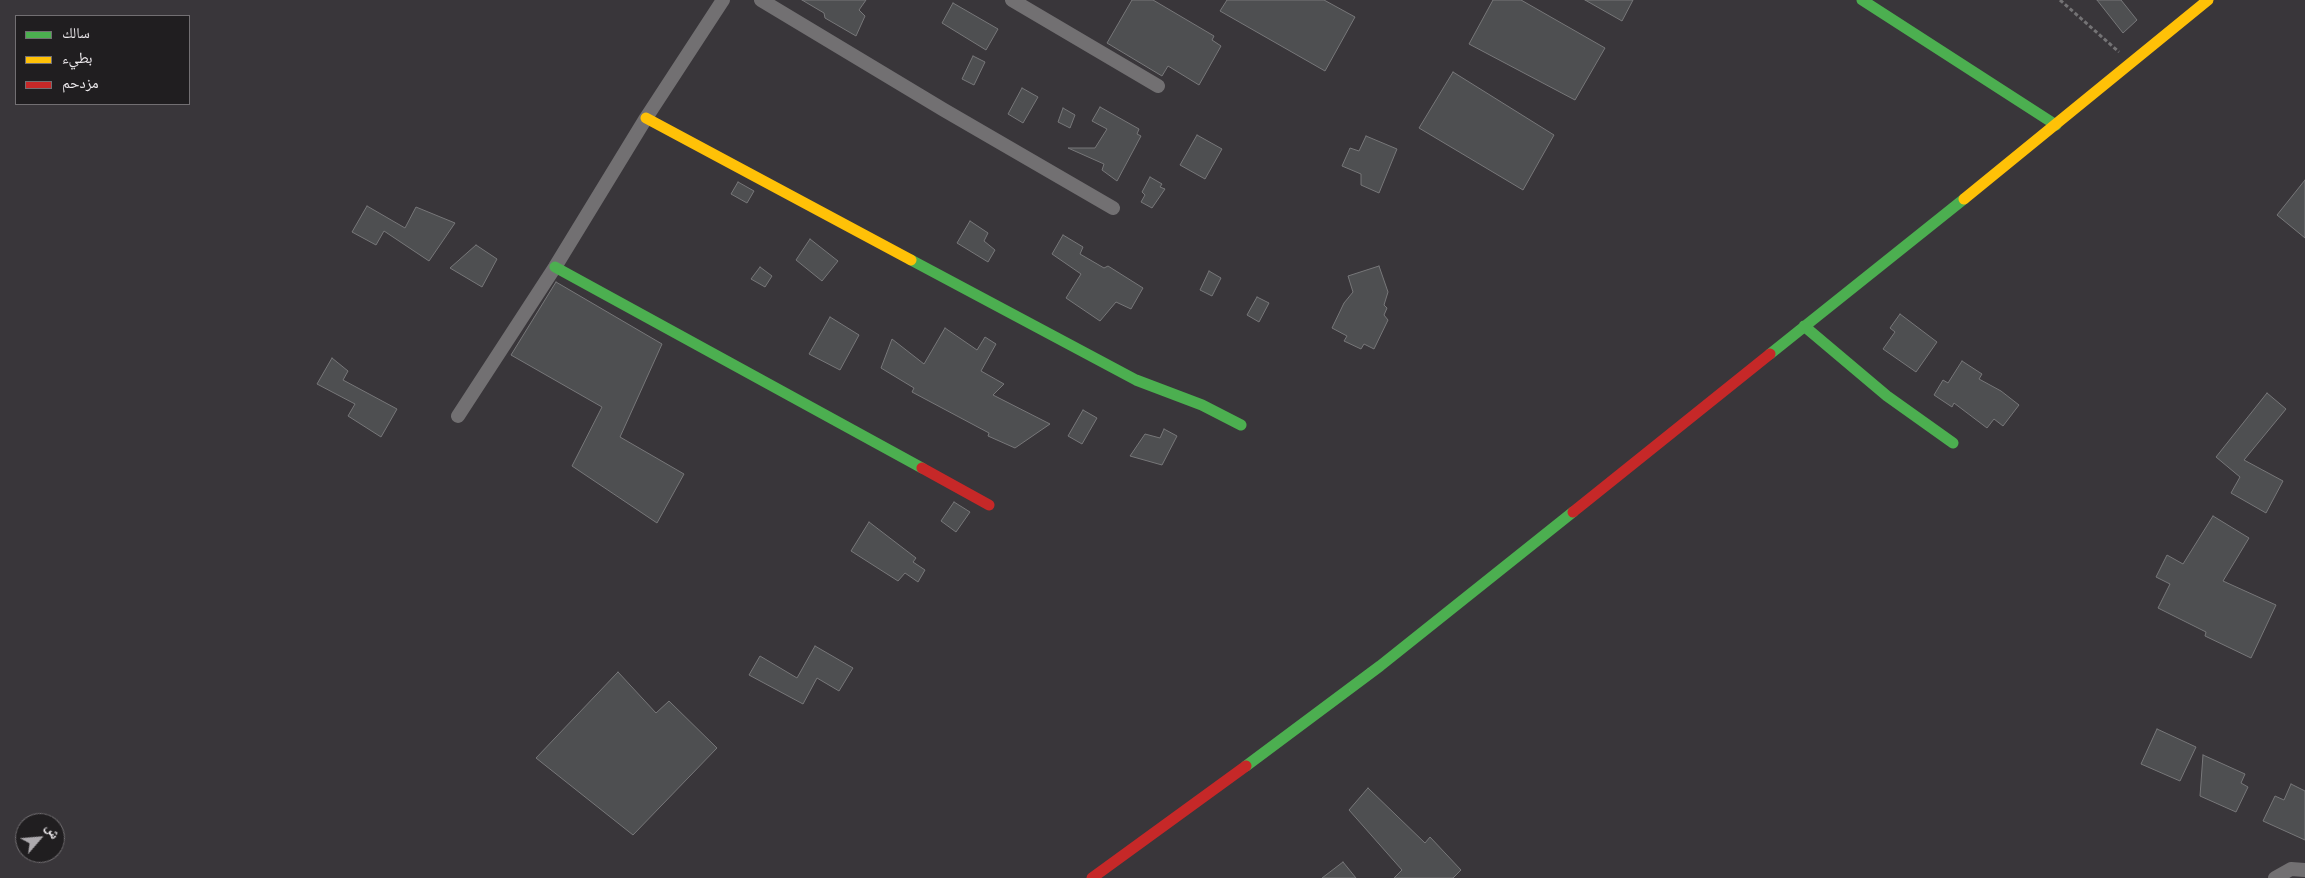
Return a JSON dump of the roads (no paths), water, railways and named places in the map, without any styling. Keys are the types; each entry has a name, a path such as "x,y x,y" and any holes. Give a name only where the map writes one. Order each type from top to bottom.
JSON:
{"street":[{"path":"458,416 555,267 646,118 723,0"},
{"path":"761,0 944,110 1113,208"},
{"path":"1012,0 1158,86"},
{"path":"1862,0 2056,125"},
{"path":"1092,878 1380,666 2056,125 2208,0"},
{"path":"646,118 1136,380 1202,405 1241,425"},
{"path":"555,267 989,505"},
{"path":"1804,326 1886,396 1953,443"},
{"path":"2275,878 2291,869 2305,870"}]}
